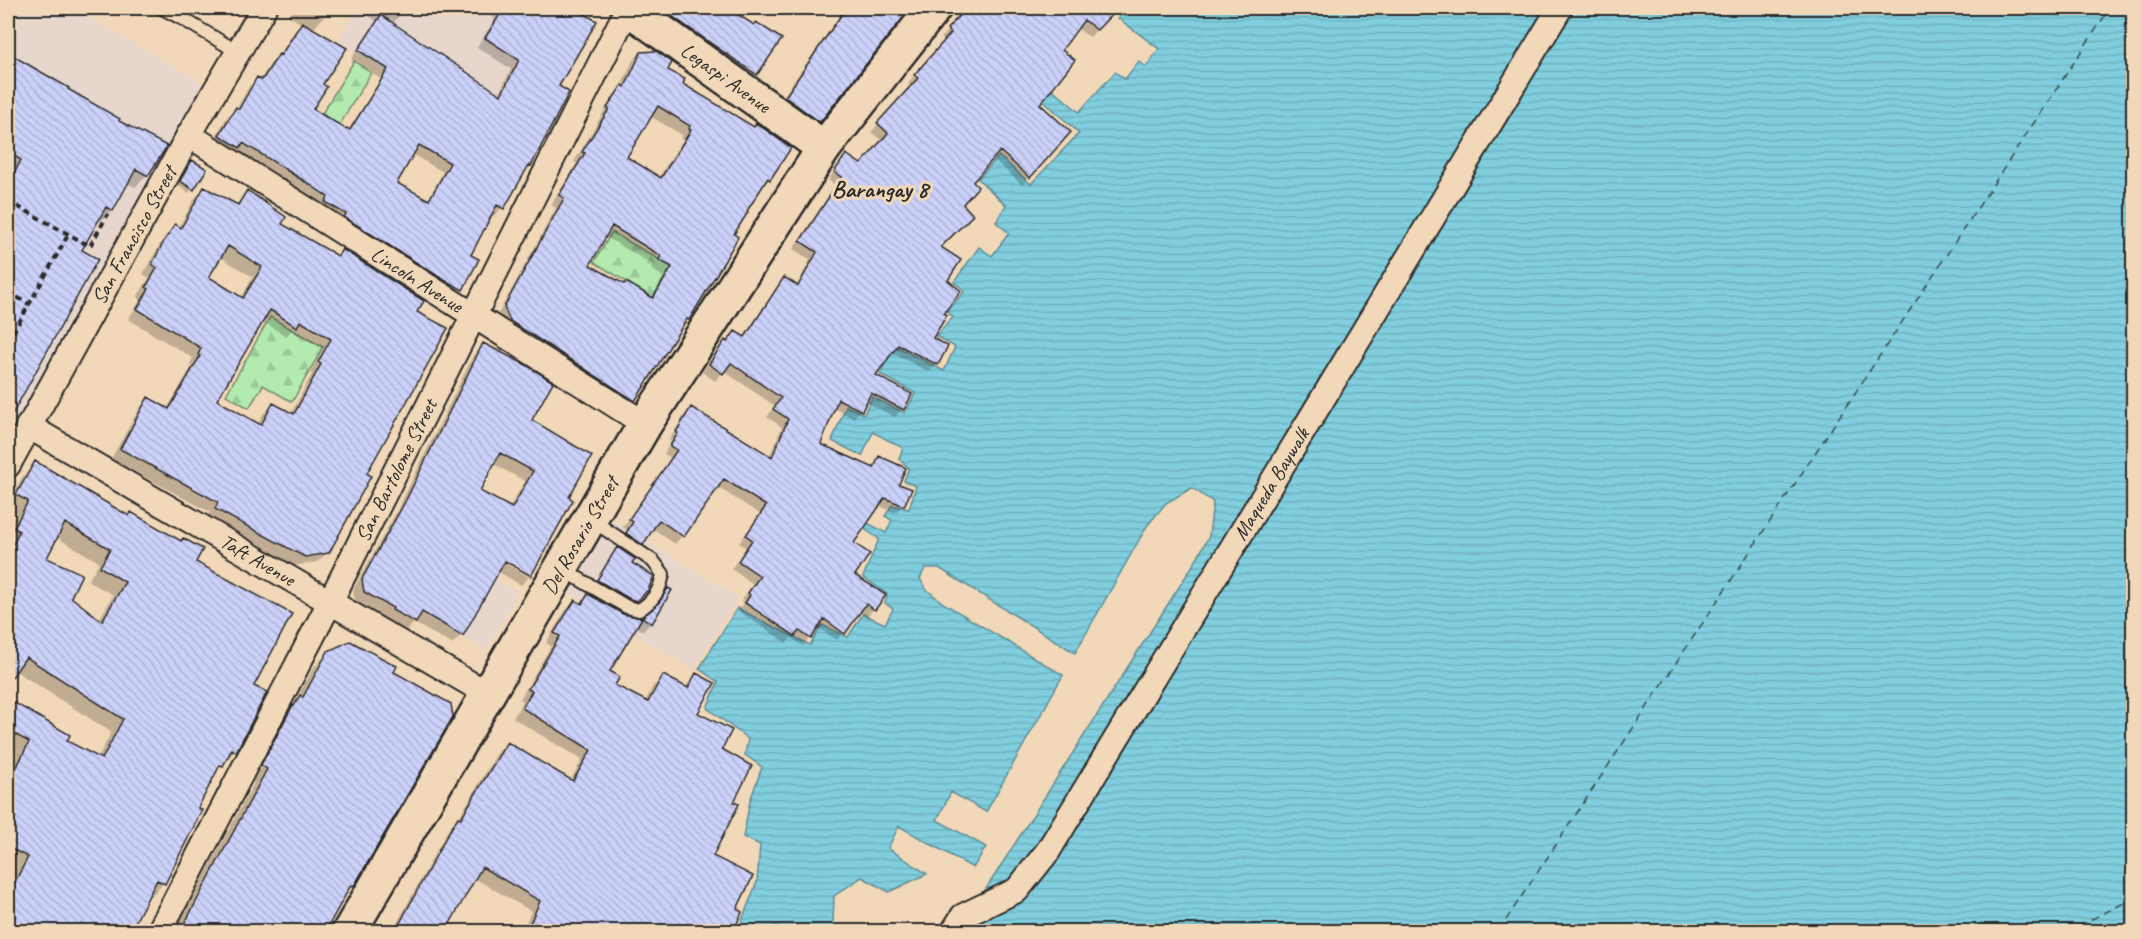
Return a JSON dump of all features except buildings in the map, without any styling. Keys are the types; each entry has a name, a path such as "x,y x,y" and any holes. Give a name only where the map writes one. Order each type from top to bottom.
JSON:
{"street":[{"name":"San Francisco Street","path":"8,465 189,135 264,8"},
{"name":"Legaspi Avenue","path":"628,8 824,148"},
{"name":"San Bartolome Street","path":"159,932 330,602 628,8"},
{"name":"Del Rosario Street","path":"349,932 645,424 824,148 934,8"},
{"name":"Maqueda Baywalk","path":"953,932 963,916 1017,890 1048,851 1560,8"},
{"name":"Lincoln Avenue","path":"189,135 645,424"},
{"name":"Taft Avenue","path":"28,426 488,694"}],"lane":[{"path":"162,8 186,13 238,52"},
{"path":"561,568 627,607 639,610 656,594 663,574 653,561 590,519"}],"path":[{"path":"8,155 8,160"},
{"path":"8,201 90,246 108,214"},
{"path":"8,342 68,235"},
{"path":"8,292 29,304"}],"shaded area":[{"path":"8,8 73,8 202,83 8,439"},
{"path":"358,8 481,8 527,39 478,131 338,40"},
{"path":"601,513 738,597 693,670 557,586"},
{"path":"460,560 518,592 486,651 428,618"}],"green space":[{"path":"354,61 371,73 305,182 287,171"},
{"path":"612,232 672,267 653,298 594,262"},
{"path":"270,317 323,347 292,402 263,385 249,408 226,395"}],"water":[{"path":"1126,8 2133,8 2133,931 959,931 1195,562 1209,536 1213,502 1192,488 1166,503 1147,526 1075,653 939,568 925,568 920,579 926,589 943,603 1063,675 986,812 951,792 937,820 986,847 973,868 899,826 888,848 927,874 889,892 862,877 834,896 833,924 828,931 789,931 775,925 772,931 754,931 740,925 757,882 760,845 743,837 750,801 762,767 745,755 748,739 707,708 718,682 699,669 737,608 810,645 822,625 848,637 863,614 885,624 893,609 885,603 887,594 863,577 879,539 847,517 849,513 886,533 892,520 885,516 892,505 909,509 916,486 904,481 909,468 899,459 903,448 873,432 862,456 832,441 846,406 864,414 872,397 905,413 915,393 880,374 895,346 944,371 955,347 936,336 953,317 947,311 965,291 954,282 979,247 992,256 1009,233 996,222 1006,205 978,179 999,156 1031,184 1079,133 1040,98 1050,87 1079,112 1115,72 1125,79 1139,61 1146,67 1159,49 1118,18"}],"ferry route":[{"path":"1498,932 2110,8"},
{"path":"2066,932 2134,898"}],"district":[{"name":"Barangay 8","path":"880,189"}]}
